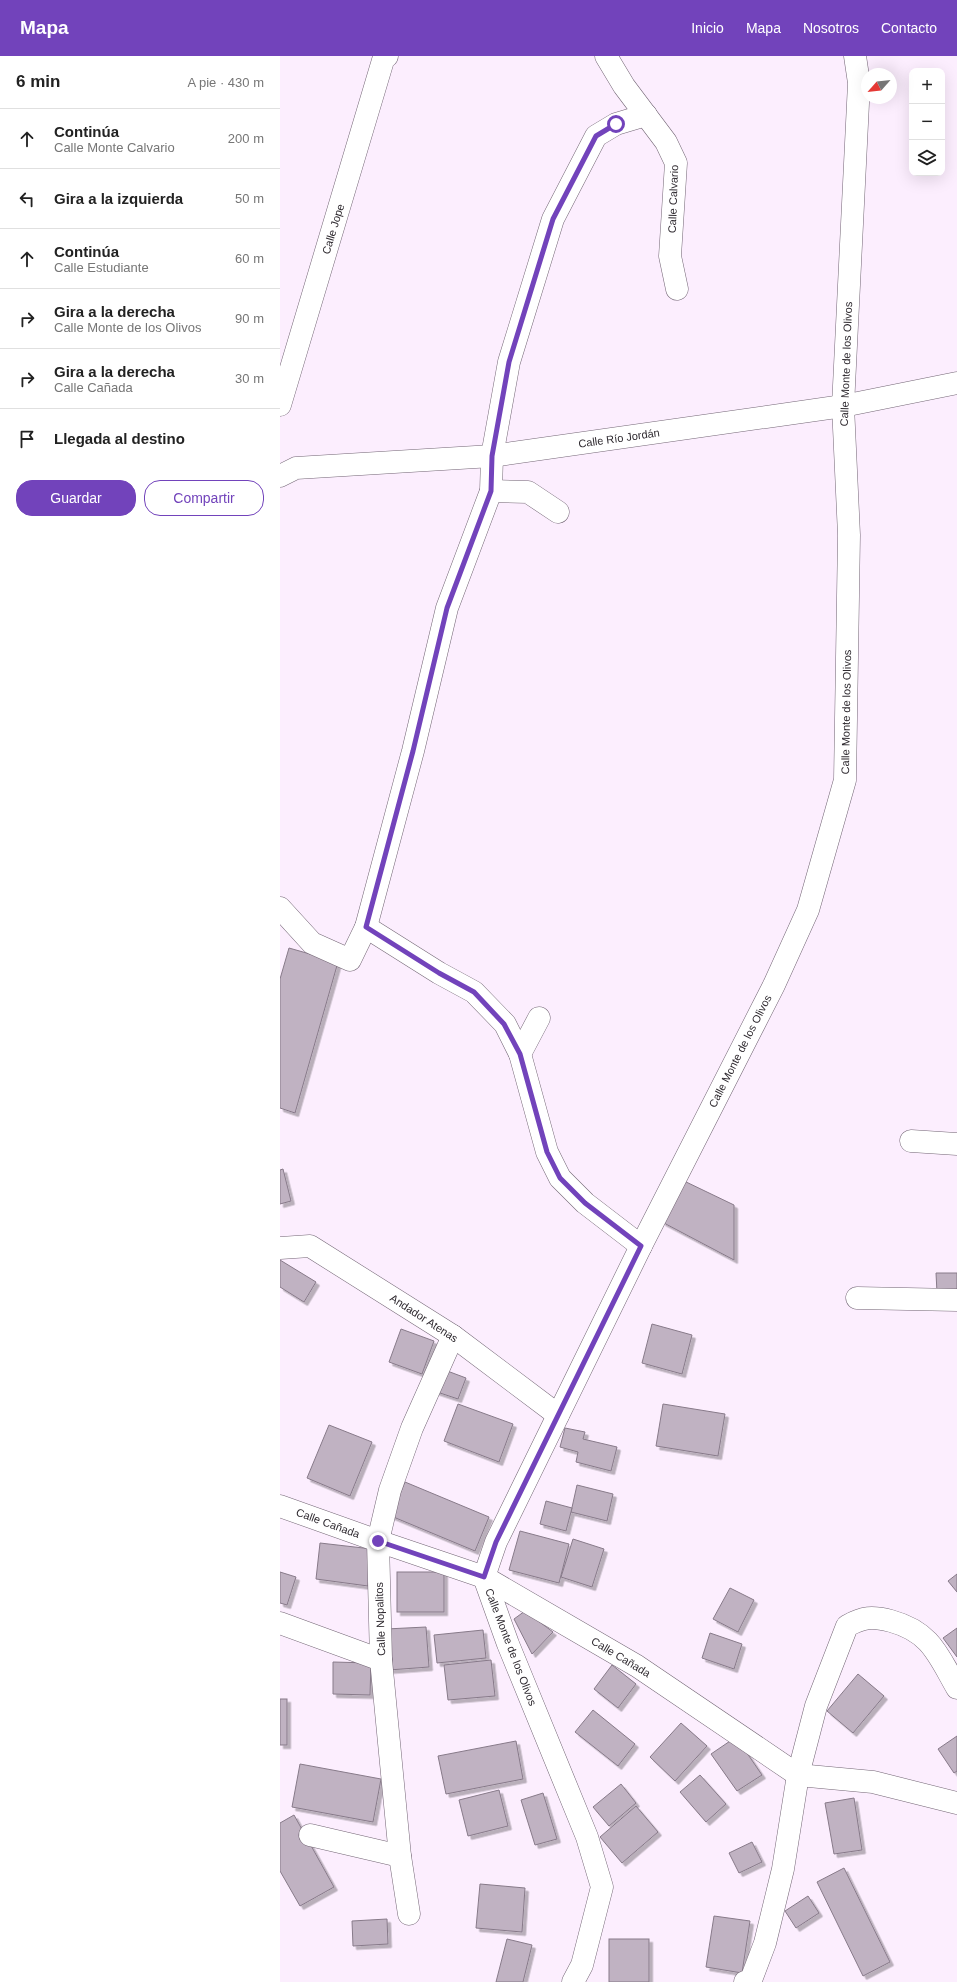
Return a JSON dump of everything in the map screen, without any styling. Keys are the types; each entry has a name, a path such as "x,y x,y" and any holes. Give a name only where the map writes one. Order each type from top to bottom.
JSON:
{"street":[{"name":"Calle Jope","path":"280,405 385,56"},
{"name":"Calle Calvario","path":"606,56 624,86 666,142 676,164 670,256 677,289"},
{"name":"Calle Monte de los Olivos","path":"573,1982 582,1965 602,1887 587,1837 508,1644 484,1577 496,1542 558,1414 641,1246 774,985 808,910 844,780 849,536 843,406 859,83 855,56"},
{"path":"280,908 312,942 350,960 366,927 413,751 447,608 491,491 492,456 509,362 553,219 596,136 616,124 646,115"},
{"name":"Calle Río Jordán","path":"285,468 492,456 843,406 957,383"},
{"path":"491,491 528,492 558,512"},
{"path":"366,927 439,973 474,992 504,1024 520,1054 547,1152 560,1178 585,1203 641,1246"},
{"path":"520,1054 539,1018"},
{"path":"911,1141 957,1144"},
{"name":"Andador Atenas","path":"280,1248 310,1246 453,1336 558,1414"},
{"path":"857,1298 957,1300"},
{"name":"Calle Nopalitos","path":"409,1914 400,1856 381,1660 378,1541 390,1490 412,1428 453,1336"},
{"name":"Calle Cañada","path":"280,1506 484,1577 637,1666 798,1775 873,1782 957,1803"},
{"path":"750,1981 765,1943 783,1869 798,1775 816,1706 847,1626 861,1618 880,1618 908,1626 924,1637 934,1649 957,1688"},
{"path":"280,1623 381,1660"},
{"path":"310,1835 400,1856"}],"building":[{"path":"289,948 338,962 295,1113 280,1108 280,979"},
{"path":"283,1169 291,1201 280,1204 280,1170"},
{"path":"682,1180 734,1205 734,1260 662,1222"},
{"path":"280,1260 316,1282 304,1302 280,1287"},
{"path":"936,1273 957,1273 957,1293 937,1293"},
{"path":"652,1324 692,1335 682,1374 642,1363"},
{"path":"401,1329 434,1341 422,1374 389,1362"},
{"path":"442,1369 466,1378 458,1399 434,1391"},
{"path":"458,1404 513,1424 499,1462 444,1441"},
{"path":"663,1404 725,1414 718,1456 656,1446"},
{"path":"329,1425 372,1442 350,1496 307,1478"},
{"path":"565,1428 585,1432 583,1439 617,1447 611,1471 576,1462 578,1452 560,1447"},
{"path":"405,1482 489,1517 475,1551 391,1516"},
{"path":"577,1485 613,1494 607,1521 571,1512"},
{"path":"546,1501 572,1508 566,1531 540,1524"},
{"path":"520,1531 569,1544 559,1583 509,1570"},
{"path":"573,1539 604,1549 592,1587 561,1577"},
{"path":"320,1543 372,1549 368,1586 316,1579"},
{"path":"280,1572 296,1577 287,1605 280,1603"},
{"path":"397,1572 444,1572 444,1612 397,1612"},
{"path":"957,1574 957,1592 948,1581"},
{"path":"730,1588 754,1600 738,1632 713,1619"},
{"path":"525,1611 553,1632 532,1654 514,1619"},
{"path":"426,1627 429,1667 389,1670 386,1629"},
{"path":"957,1628 957,1657 943,1638"},
{"path":"483,1630 486,1658 437,1663 434,1635"},
{"path":"710,1633 742,1644 734,1669 702,1658"},
{"path":"491,1660 495,1696 448,1700 444,1665"},
{"path":"333,1662 371,1663 370,1695 333,1694"},
{"path":"612,1665 636,1684 618,1708 594,1689"},
{"path":"858,1674 884,1696 853,1733 827,1711"},
{"path":"280,1699 287,1699 287,1745 280,1745"},
{"path":"593,1710 635,1744 618,1766 575,1732"},
{"path":"681,1723 707,1746 675,1781 650,1757"},
{"path":"957,1736 957,1771 954,1773 938,1749"},
{"path":"736,1737 762,1775 737,1791 711,1754"},
{"path":"516,1741 523,1779 446,1794 438,1756"},
{"path":"300,1764 381,1779 373,1822 292,1807"},
{"path":"700,1775 726,1804 706,1822 680,1792"},
{"path":"621,1784 636,1803 609,1826 593,1807"},
{"path":"499,1790 508,1826 468,1836 459,1800"},
{"path":"543,1793 557,1839 535,1845 521,1800"},
{"path":"854,1798 862,1850 834,1854 825,1803"},
{"path":"636,1806 658,1832 622,1863 600,1837"},
{"path":"294,1815 334,1887 300,1906 280,1871 280,1823"},
{"path":"752,1842 762,1862 739,1873 729,1853"},
{"path":"844,1868 890,1962 863,1976 817,1882"},
{"path":"480,1884 525,1888 522,1932 476,1928"},
{"path":"808,1896 819,1913 796,1928 785,1911"},
{"path":"714,1916 750,1921 742,1973 706,1967"},
{"path":"387,1919 388,1944 353,1946 352,1921"},
{"path":"507,1939 532,1945 523,1982 496,1982"},
{"path":"609,1939 649,1939 649,1982 609,1982"}],"route":[{"path":"378,1541 484,1577 496,1542 641,1246 585,1203 560,1178 547,1152 520,1054 504,1024 474,992 439,973 366,927 413,751 447,608 491,491 492,456 509,362 553,219 596,136 616,124"}]}
